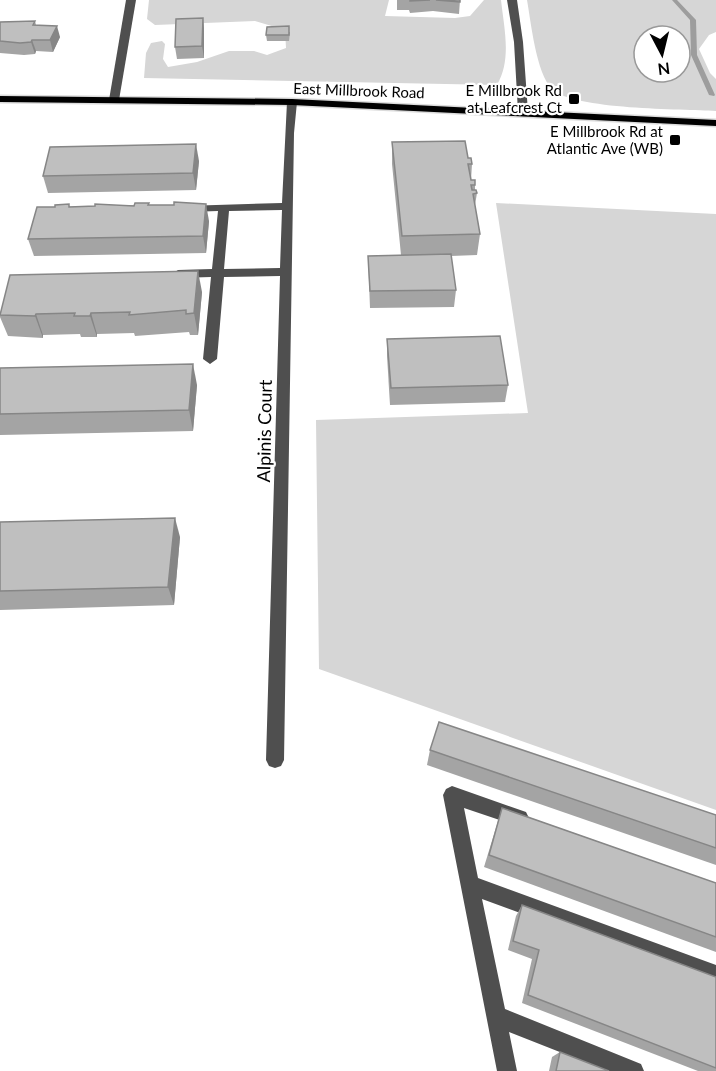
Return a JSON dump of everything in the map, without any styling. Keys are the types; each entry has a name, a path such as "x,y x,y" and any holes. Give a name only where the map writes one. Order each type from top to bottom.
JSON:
{"main road":[{"name":"East Millbrook Road","path":"0,99 292,102 716,123"}],"street":[{"path":"114,100 131,0"},
{"path":"512,0 519,43 519,87 523,112"},
{"name":"Alpinis Court","path":"275,760 287,206 292,102"},
{"path":"179,208 287,206"},
{"path":"210,359 224,207"},
{"path":"161,274 286,272"},
{"path":"507,1071 452,795 540,824"},
{"path":"470,885 716,975"},
{"path":"496,1016 634,1071"}],"shaded area":[{"path":"149,0 389,0 385,16 455,18 470,16 484,0 501,0 506,54 502,75 497,85 144,78 146,53 151,43 162,41 165,44 163,59 168,67 197,62 229,51 254,51 267,55 286,48 285,30 255,21 155,25 147,19"},
{"path":"527,0 716,0 716,32 709,35 699,49 710,73 716,79 716,111 604,105 564,96 552,89 546,81 535,47"},
{"path":"496,203 716,214 716,810 319,669 316,420 528,413"}],"building":[{"path":"436,0 460,0 460,2"},
{"path":"203,18 202,46 175,47 176,19"},
{"path":"35,21 33,25 57,26 50,40 20,43 0,41 0,22"},
{"path":"289,26 289,35 266,35 267,27"},
{"path":"465,141 468,158 471,158 472,164 468,164 471,180 475,180 475,185 471,185 472,190 476,190 477,193 473,194 480,234 402,236 392,142"},
{"path":"196,144 193,173 43,176 50,147"},
{"path":"174,202 206,204 203,236 28,239 37,207 69,204 69,207 95,206 95,204 134,206 135,203 174,205"},
{"path":"451,254 456,290 370,291 368,256"},
{"path":"198,271 194,313 186,314 186,310 129,315 130,312 91,313 90,316 74,316 75,313 36,314 35,316 0,315 10,275"},
{"path":"500,336 508,385 391,388 387,339"},
{"path":"193,364 189,410 0,414 0,368"},
{"path":"175,518 168,587 0,591 0,522"},
{"path":"439,722 716,815 716,848 430,750"},
{"path":"502,808 716,883 716,937 489,855"},
{"path":"522,905 716,977 716,1068 528,995 539,950 513,941"},
{"path":"560,1052 609,1071 556,1071"}],"waterway":[{"path":"674,0 693,20 694,55 712,95"}],"place":[{"name":"E Millbrook Rd at Leafcrest Ct","path":"574,99"},
{"name":"E Millbrook Rd at Atlantic Ave (WB)","path":"675,140"}]}
